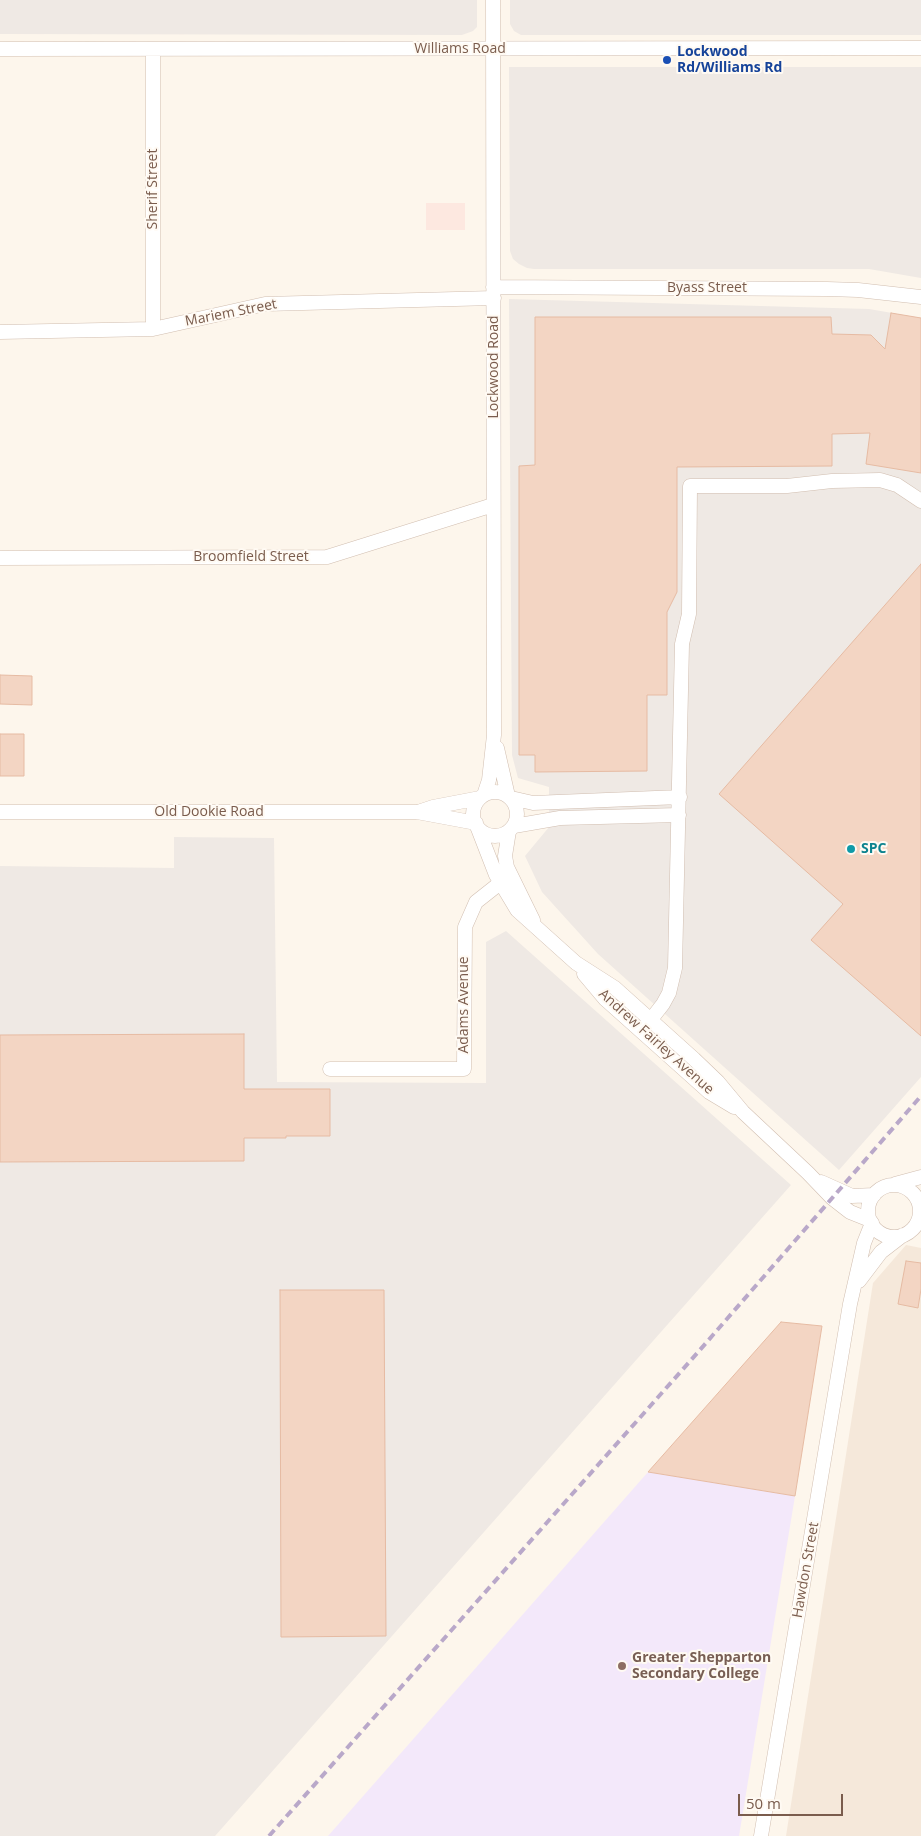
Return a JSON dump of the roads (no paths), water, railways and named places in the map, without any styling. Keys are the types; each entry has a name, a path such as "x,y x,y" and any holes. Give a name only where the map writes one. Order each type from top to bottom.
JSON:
{"street":[{"name":"Lockwood Road","path":"482,797 489,780 494,735 493,0"},
{"name":"Williams Road","path":"0,49 921,48"},
{"name":"Sherif Street","path":"153,50 153,329"},
{"name":"Byass Street","path":"493,292 827,289 858,290 921,297"},
{"name":"Mariem Street","path":"0,332 153,329 266,304 493,292"},
{"path":"642,1031 669,993 675,968 682,644 689,614 690,486 787,486 832,481 880,480 897,485 921,500"},
{"name":"Broomfield Street","path":"0,558 327,557 493,505"},
{"name":"Lockwood Road","path":"494,735 504,784 510,797"},
{"path":"679,816 560,818 511,829 502,834 488,834 477,825 474,807 482,797 498,792 533,803 680,797"},
{"name":"Old Dookie Road","path":"417,812 482,797"},
{"path":"510,797 517,812 517,819 511,829"},
{"name":"Old Dookie Road","path":"0,812 417,812 477,825"},
{"name":"Andrew Fairley Avenue","path":"477,825 501,885 517,910 576,963 614,988 694,1059 718,1082 743,1112 832,1198 850,1212 871,1222"},
{"name":"Andrew Fairley Avenue","path":"511,829 505,856 507,867 537,928"},
{"name":"Adams Avenue","path":"330,1069 464,1069 465,927 476,902 494,887 501,885"},
{"name":"Andrew Fairley Avenue","path":"576,963 605,999 709,1092 743,1112"},
{"path":"680,1066 694,1059"},
{"name":"Andrew Fairley Avenue","path":"808,1173 826,1185 852,1196 874,1195"},
{"path":"887,1186 902,1186 914,1194 920,1209 916,1224 910,1234 889,1236 882,1233 871,1222 869,1207 874,1195 887,1186 921,1177"},
{"name":"Hawdon Street","path":"761,1836 850,1304 864,1243 871,1222"},
{"name":"Hawdon Street","path":"850,1304 859,1281 881,1252 910,1234"}],"railway":[{"path":"269,1836 699,1351 921,1096"}],"place":[{"name":"Lockwood Rd/Williams Rd","path":"667,60"},
{"name":"SPC","path":"851,849"},
{"name":"Greater Shepparton Secondary College","path":"622,1666"}]}
